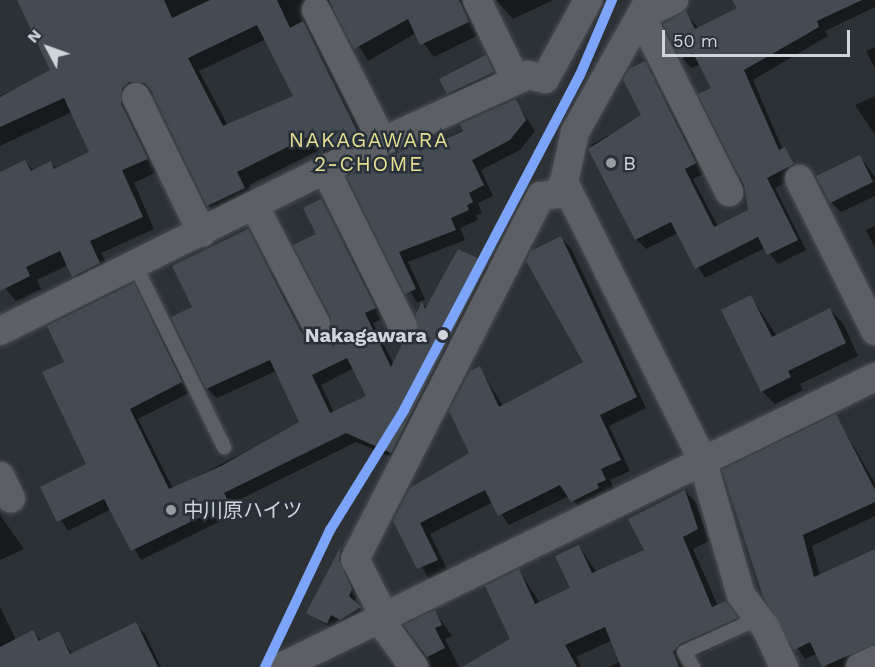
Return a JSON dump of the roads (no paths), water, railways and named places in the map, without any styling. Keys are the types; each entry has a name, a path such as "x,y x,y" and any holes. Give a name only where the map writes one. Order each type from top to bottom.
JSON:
{"street":[{"path":"477,0 516,80"},
{"path":"0,332 255,207 377,144 528,75 545,79 588,0"},
{"path":"414,667 381,618 355,559 541,196 557,194 564,182 575,132 645,8 674,0"},
{"path":"645,8 729,192"},
{"path":"315,10 374,125 377,144"},
{"path":"136,97 202,233"},
{"path":"325,169 403,326"},
{"path":"799,179 875,331"},
{"path":"564,182 702,459 741,595 759,618 784,667"},
{"path":"255,207 316,324"},
{"path":"296,664 381,618 689,472 702,459 875,377"},
{"path":"860,667 875,660"}],"lane":[{"path":"135,265 224,447"},
{"path":"693,667 684,652 759,618"}],"place":[{"name":"B","path":"611,163"},
{"name":"Nakagawara","path":"443,335"},
{"name":"中川原ハイツ","path":"171,510"}],"district":[{"name":"NAKAGAWARA 2-CHOME","path":"369,152"}]}
